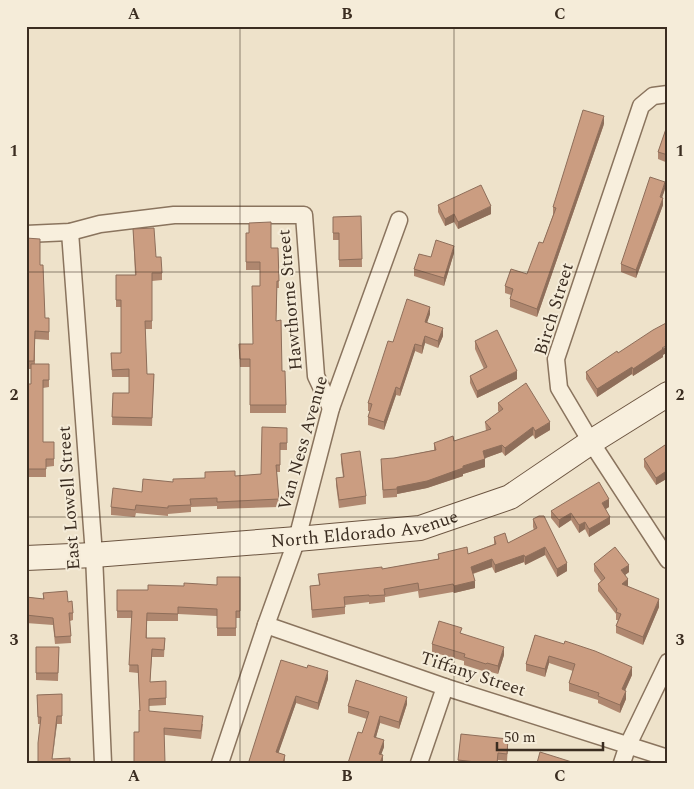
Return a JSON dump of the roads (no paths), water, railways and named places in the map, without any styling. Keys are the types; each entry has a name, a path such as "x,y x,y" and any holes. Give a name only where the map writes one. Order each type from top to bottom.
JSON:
{"street":[{"name":"Birch Street","path":"668,94 653,96 641,106 556,360 559,388 591,442 668,560"},
{"name":"Hawthorne Street","path":"70,232 100,224 174,215 304,215 316,376 331,408"},
{"name":"Van Ness Avenue","path":"220,763 297,539 331,408 399,220"},
{"path":"26,234 70,232"},
{"name":"East Lowell Street","path":"70,232 94,555 103,763"},
{"name":"North Eldorado Avenue","path":"26,558 94,555 420,528 510,497 591,442 668,394"},
{"name":"Tiffany Street","path":"266,625 445,687 668,758"},
{"path":"622,763 628,745 668,662"},
{"path":"420,763 445,687"}]}
